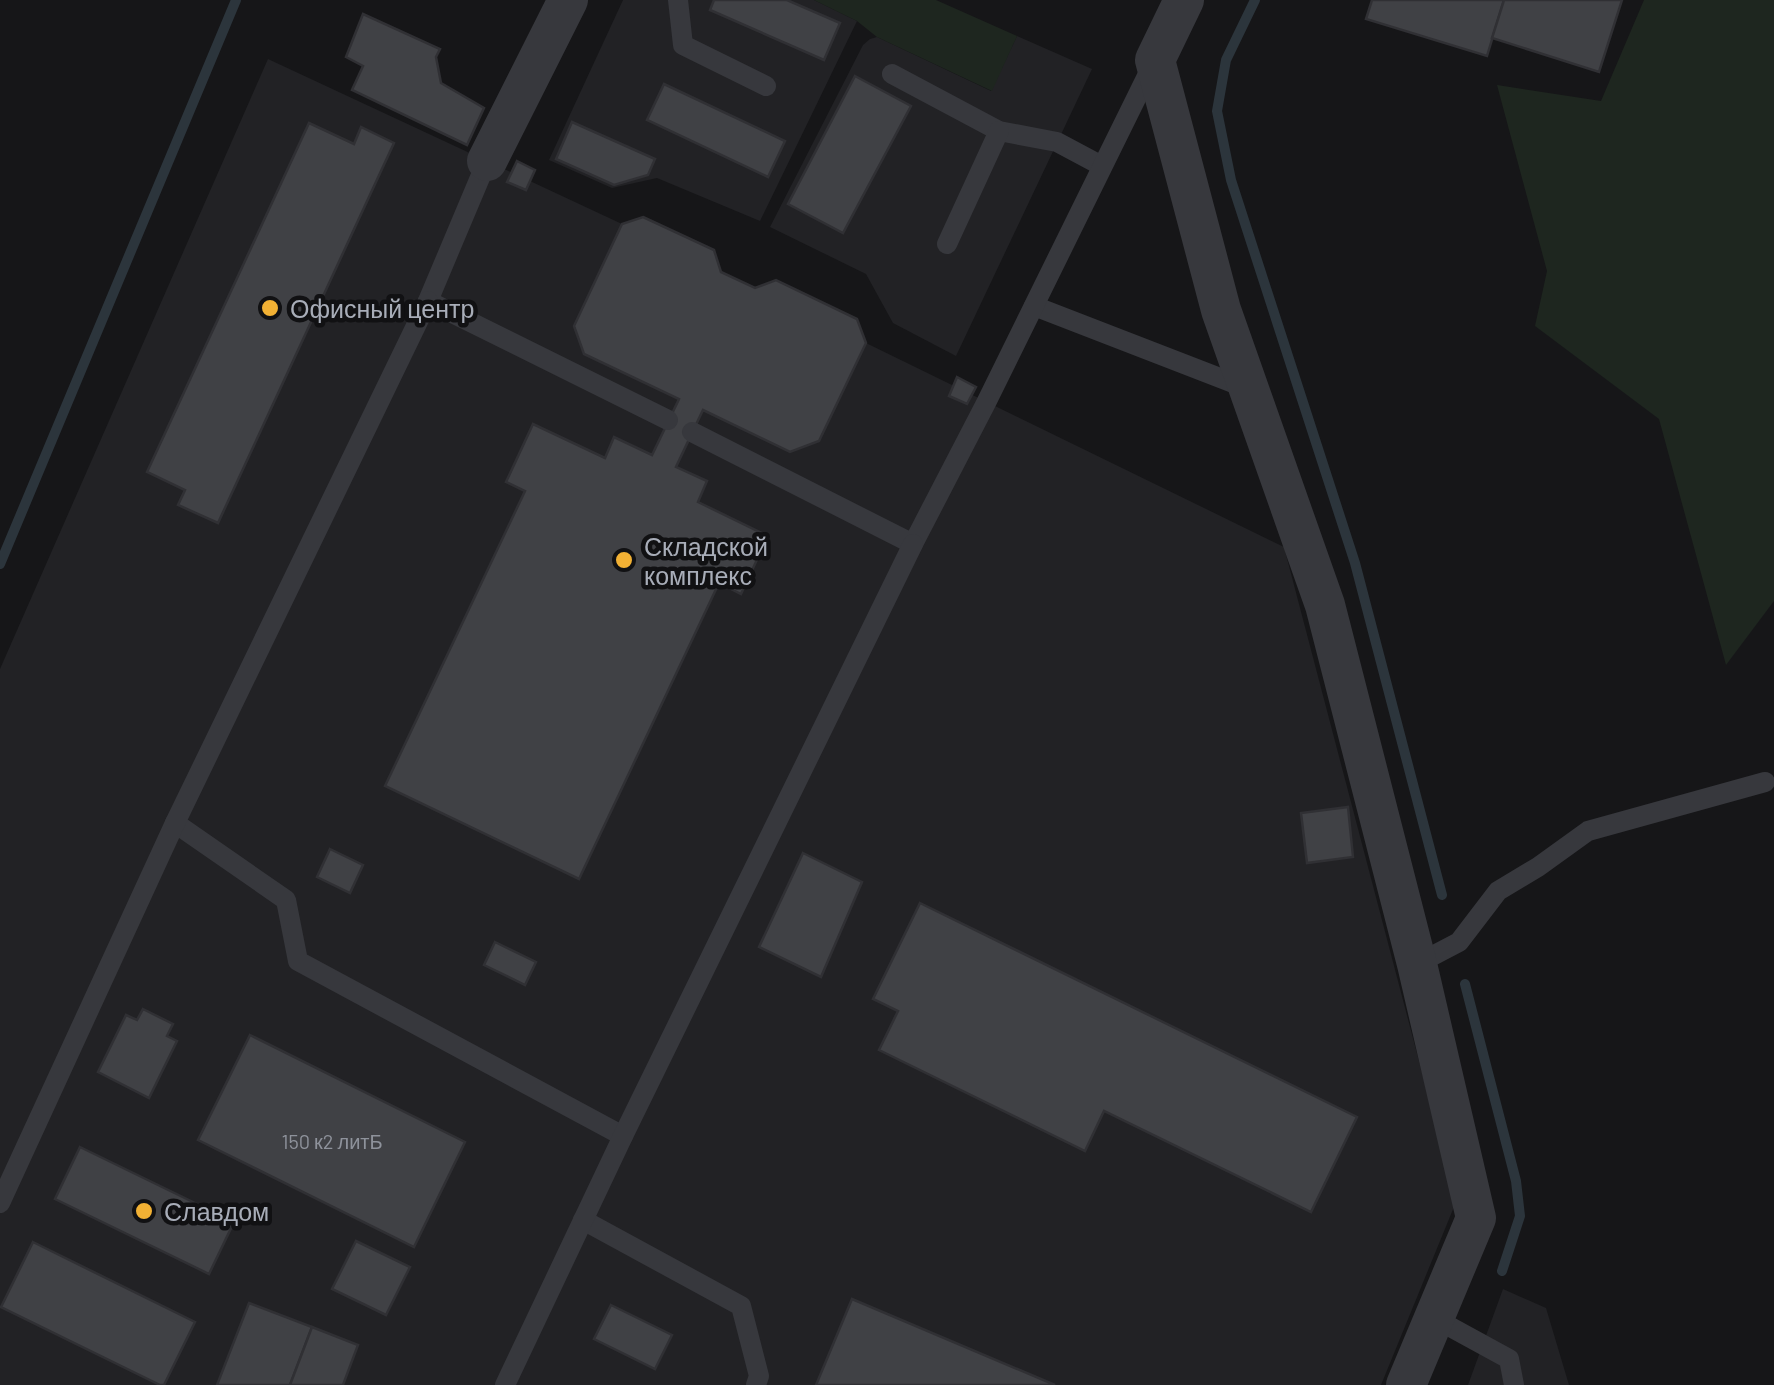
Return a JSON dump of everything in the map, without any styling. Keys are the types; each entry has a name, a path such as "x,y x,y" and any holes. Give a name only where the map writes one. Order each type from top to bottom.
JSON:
{"street":[{"path":"487,161 568,0"},
{"path":"1184,0 1155,60 1221,310 1325,605 1417,964 1476,1218 1406,1385"}],"lane":[{"path":"678,0 683,45 766,86"},
{"path":"506,1385 623,1136 1155,60"},
{"path":"892,74 999,130 1058,142 1102,166"},
{"path":"947,244 999,130"},
{"path":"0,1204 175,823 428,301 487,161"},
{"path":"428,301 668,420"},
{"path":"1034,306 1250,390"},
{"path":"692,432 913,544"},
{"path":"1417,964 1459,942 1498,891 1588,830 1765,782"},
{"path":"175,823 286,900 298,961 623,1136"},
{"path":"583,1220 741,1306 759,1376 756,1385"},
{"path":"1434,1318 1509,1359 1514,1385"}],"shaded area":[{"path":"623,0 814,0 857,21 760,221 657,178 612,188 549,160"},
{"path":"814,0 936,0 1017,36 992,91 877,37 857,21"},
{"path":"1644,0 1774,0 1774,601 1726,665 1659,419 1535,326 1547,271 1497,85 1601,101"},
{"path":"1017,36 1092,69 956,356 893,323 866,274 770,227 863,45 870,39 877,37 991,91"},
{"path":"268,59 622,224 643,217 714,250 721,272 755,287 776,280 857,319 866,343 1284,547 1456,1202 1381,1385 0,1385 0,669"},
{"path":"1503,1289 1546,1308 1569,1385 1468,1385"}],"building":[{"path":"714,0 787,0 840,23 824,60 710,10"},
{"path":"1372,0 1504,0 1487,56 1366,19"},
{"path":"1504,0 1622,0 1599,72 1492,38"},
{"path":"363,14 440,49 436,57 441,83 484,108 467,145 352,90 363,66 346,57"},
{"path":"855,76 911,106 843,233 788,204"},
{"path":"664,84 785,141 768,177 647,120"},
{"path":"572,122 655,159 648,175 614,185 556,159"},
{"name":"Офисный центр","path":"309,123 354,144 361,127 394,143 218,523 178,505 185,490 147,472"},
{"path":"517,161 535,170 526,190 507,182"},
{"name":"Складской комплекс","path":"643,217 714,250 721,272 755,288 776,280 857,319 866,343 819,441 790,452 703,410 676,467 707,481 698,502 768,536 741,594 719,583 579,879 385,786 525,491 506,482 533,424 605,458 614,437 652,455 679,399 584,354 574,326 622,224"},
{"path":"957,377 976,387 967,404 949,396"},
{"path":"1348,807 1353,857 1307,863 1301,813"},
{"path":"330,849 363,865 350,893 317,877"},
{"path":"803,853 862,882 821,977 759,947"},
{"path":"920,903 1357,1117 1311,1212 1104,1111 1085,1151 879,1050 898,1011 873,999"},
{"path":"495,942 536,962 525,985 484,965"},
{"path":"143,1009 173,1024 167,1036 177,1041 149,1098 98,1072 126,1015 137,1020"},
{"path":"250,1035 465,1142 414,1247 198,1140"},
{"name":"Славдом","path":"80,1147 234,1222 209,1274 55,1199"},
{"path":"356,1241 410,1267 386,1315 332,1289"},
{"path":"33,1242 195,1322 164,1385 1,1307"},
{"path":"852,1299 1055,1385 816,1385"},
{"path":"249,1303 312,1327 290,1385 217,1385"},
{"path":"611,1305 672,1335 655,1369 594,1339"},
{"path":"312,1327 358,1345 343,1385 290,1385"}],"waterway":[{"path":"0,564 236,0"},
{"path":"1255,0 1226,60 1217,111 1231,180 1355,563 1442,895"},
{"path":"1465,984 1516,1181 1520,1216 1502,1271"}],"place":[{"name":"Офисный центр","path":"270,308"},
{"name":"Складской комплекс","path":"624,560"},
{"name":"Славдом","path":"144,1211"}]}
